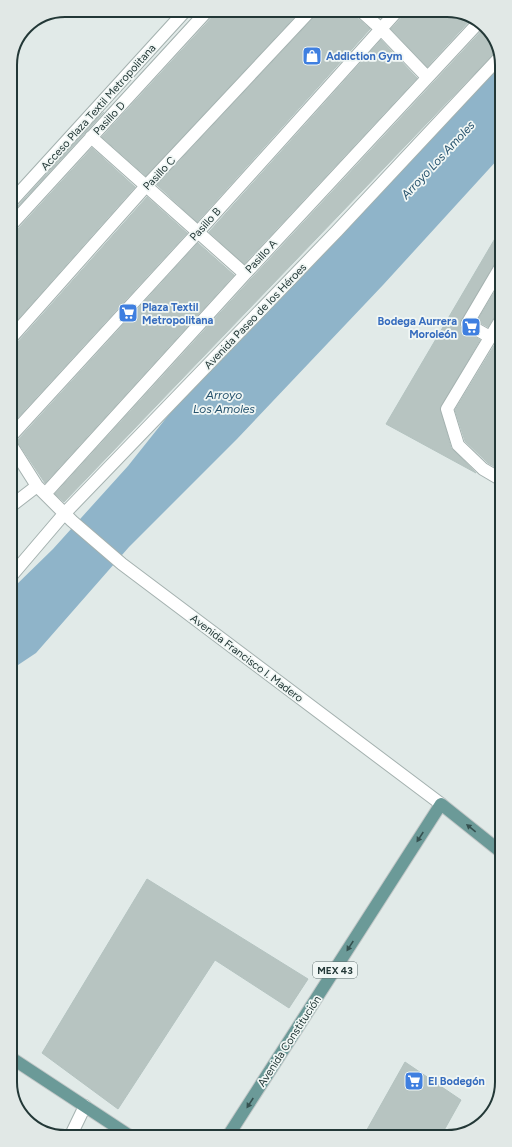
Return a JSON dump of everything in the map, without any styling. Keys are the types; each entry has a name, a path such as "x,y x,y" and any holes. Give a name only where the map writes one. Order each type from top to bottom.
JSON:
{"main road":[{"name":"Avenida Francisco I. Madero","path":"441,804 495,847"},
{"name":"Avenida Constitución","path":"232,1130 441,804"},
{"path":"17,1062 121,1130"}],"street":[{"name":"Acceso Plaza Textil Metropolitana","path":"17,195 180,17"},
{"name":"Pasillo D","path":"17,218 202,17"},
{"name":"Pasillo C","path":"17,331 146,186 304,17"},
{"path":"368,17 427,78"},
{"name":"Pasillo B","path":"17,429 199,231 392,17"},
{"name":"Pasillo A","path":"17,503 41,490 245,274 475,26"},
{"name":"Avenida Paseo de los Héroes","path":"17,570 495,63"},
{"path":"92,137 199,231 245,274"},
{"path":"490,337 467,324 495,276"},
{"path":"495,329 448,409 458,445 483,469 495,476"},
{"name":"Avenida Francisco I. Madero","path":"17,454 41,490 68,517 122,564 441,804"},
{"path":"73,1130 85,1106"}],"water":[{"name":"Arroyo Los Amoles","path":"495,65 495,162 383,285 237,439 129,547 36,653 17,666 17,584 53,549 128,466 198,378"}],"building":[{"path":"212,17 294,17 146,176 102,137"},
{"path":"314,17 356,17 370,29 197,222 157,185"},
{"path":"402,17 450,17 468,22 427,67 391,29"},
{"path":"481,31 489,41 494,54 64,502 55,494 251,279"},
{"path":"381,40 417,78 244,264 209,232"},
{"path":"104,112 17,207 17,207"},
{"path":"92,148 135,187 17,320 17,230"},
{"path":"147,197 187,233 17,418 17,343"},
{"path":"495,239 495,264 460,324 460,327 463,330 480,340 440,408 451,448 476,473 386,424"},
{"path":"198,243 234,275 45,483 17,441"},
{"path":"495,291 495,316 488,327 477,321"},
{"path":"495,344 495,467 488,463 465,441 455,410"},
{"path":"147,879 308,979 289,1008 215,960 118,1109 42,1053"},
{"name":"El Bodegón","path":"405,1062 461,1100 444,1130 367,1130"}],"place":[{"name":"Addiction Gym","path":"312,56"},
{"name":"Plaza Textil Metropolitana","path":"128,313"},
{"name":"Bodega Aurrera Moroleón","path":"471,327"},
{"name":"El Bodegón","path":"414,1081"}]}
